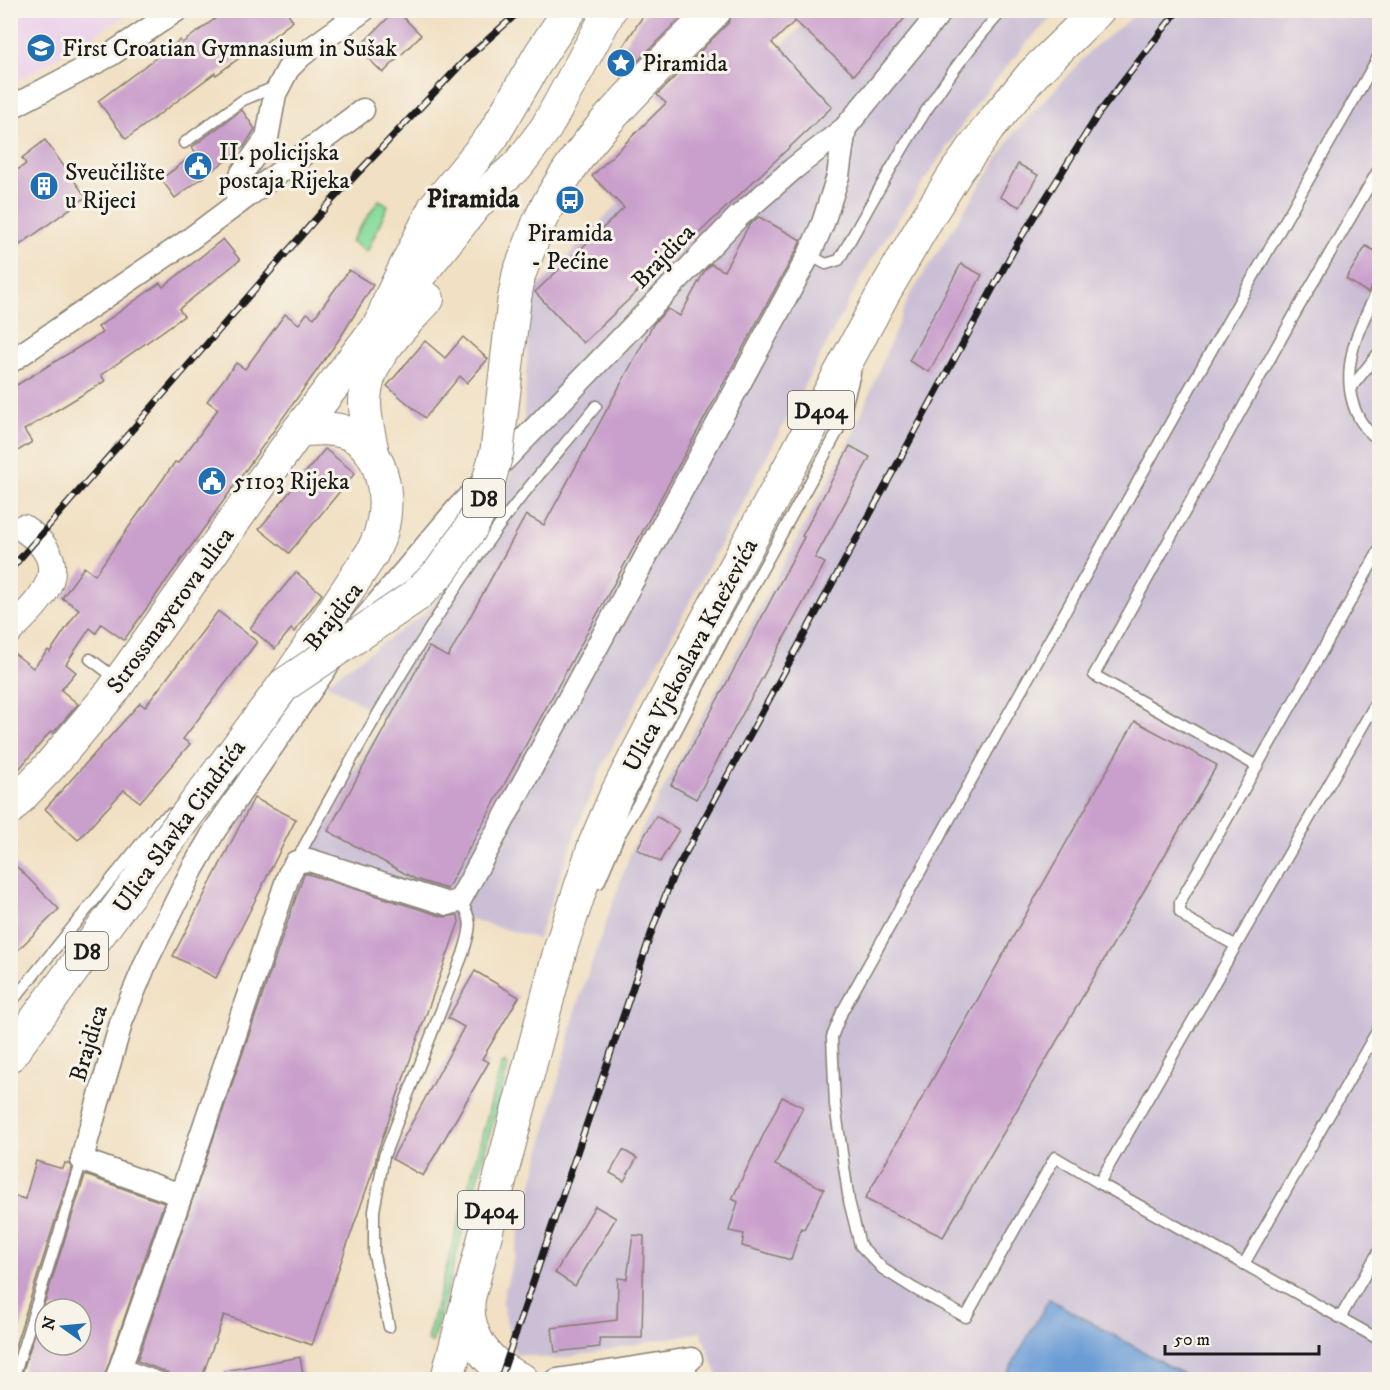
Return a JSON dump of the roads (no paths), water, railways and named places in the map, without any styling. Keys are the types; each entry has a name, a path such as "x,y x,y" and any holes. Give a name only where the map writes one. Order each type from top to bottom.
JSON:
{"main road":[{"name":"Strossmayerova ulica","path":"10,808 49,767 120,681 299,430 381,323 435,207 492,137 540,55 570,10"},
{"path":"381,323 476,206 518,165 546,128 610,10"},
{"name":"D8","path":"284,685 417,595 440,572 469,531 481,509 497,451 514,301 519,274 538,225 558,185 589,143 633,94 716,10"},
{"name":"Ulica Vjekoslava Kneževića","path":"447,1380 561,947 594,844 616,795 700,633 867,323 928,217 957,171 990,126 1033,74 1098,10"},
{"path":"373,453 365,404 371,369 380,354 440,286 494,217 507,194 518,165"},
{"path":"299,430 329,428 346,432 360,440 373,453"},
{"name":"Ulica Slavka Cindrića","path":"10,1055 284,685 366,563 382,531 384,504 381,475 373,453"},
{"path":"468,1298 471,1332 480,1346 496,1365 522,1380"}],"street":[{"path":"10,108 110,55 177,10"},
{"path":"237,204 237,187 242,173 267,138 275,94 288,69 364,10"},
{"name":"Brajdica","path":"82,1160 122,1020 147,960 193,868 207,825 337,652 458,508 738,217 845,128 942,10"},
{"path":"10,362 186,242 363,110"},
{"path":"119,1372 289,874 296,862 309,860 447,904 460,900 809,255 823,223 838,176 845,128"},
{"path":"10,630 35,606 50,582 51,570 46,548 23,528"},
{"path":"82,1160 181,1195"},
{"path":"557,1380 691,1370"}],"lane":[{"path":"809,255 826,264 839,260 924,113 988,26 1003,10"},
{"path":"1380,54 842,1012 832,1037 835,1105 849,1201 860,1245 883,1269 913,1288 966,1317 1055,1157 1380,1340"},
{"path":"184,143 243,100 278,86"},
{"path":"1257,766 1095,675 1297,310 1380,167"},
{"path":"1380,287 1365,313 1353,344 1348,369 1351,401 1360,421 1371,435 1380,440"},
{"path":"595,891 619,836 837,431 844,415 867,323"},
{"path":"1351,388 1380,351"},
{"path":"296,862 358,745 402,671 496,530 596,406"},
{"path":"1234,945 1189,920 1180,912 1180,902 1380,549"},
{"path":"90,659 120,681"},
{"path":"1099,1183 1234,945 1380,696"},
{"path":"10,1004 158,822 170,814 181,813 192,814 207,825"},
{"path":"388,1327 374,1255 374,1211 384,1156 463,954 471,927 469,913 460,900"},
{"path":"536,1039 558,1001"},
{"path":"1244,1264 1380,1026"},
{"path":"14,1376 82,1160"},
{"path":"1340,1318 1380,1249"},
{"path":"119,1372 166,1380"}],"water":[{"path":"1049,1299 1192,1379 1004,1379"}],"railway":[{"path":"10,570 334,198 469,56 521,10"},
{"path":"500,1380 655,922 673,876 1017,244 1099,113 1178,10"}],"place":[{"name":"First Croatian Gymnasium in Sušak","path":"41,48"},
{"name":"Piramida","path":"621,63"},
{"name":"II. policijska postaja Rijeka","path":"198,166"},
{"name":"Sveučilište u Rijeci","path":"44,186"},
{"name":"Piramida - Pećine","path":"570,200"},
{"name":"51103 Rijeka","path":"212,481"}],"district":[{"name":"Piramida","path":"473,198"}]}
